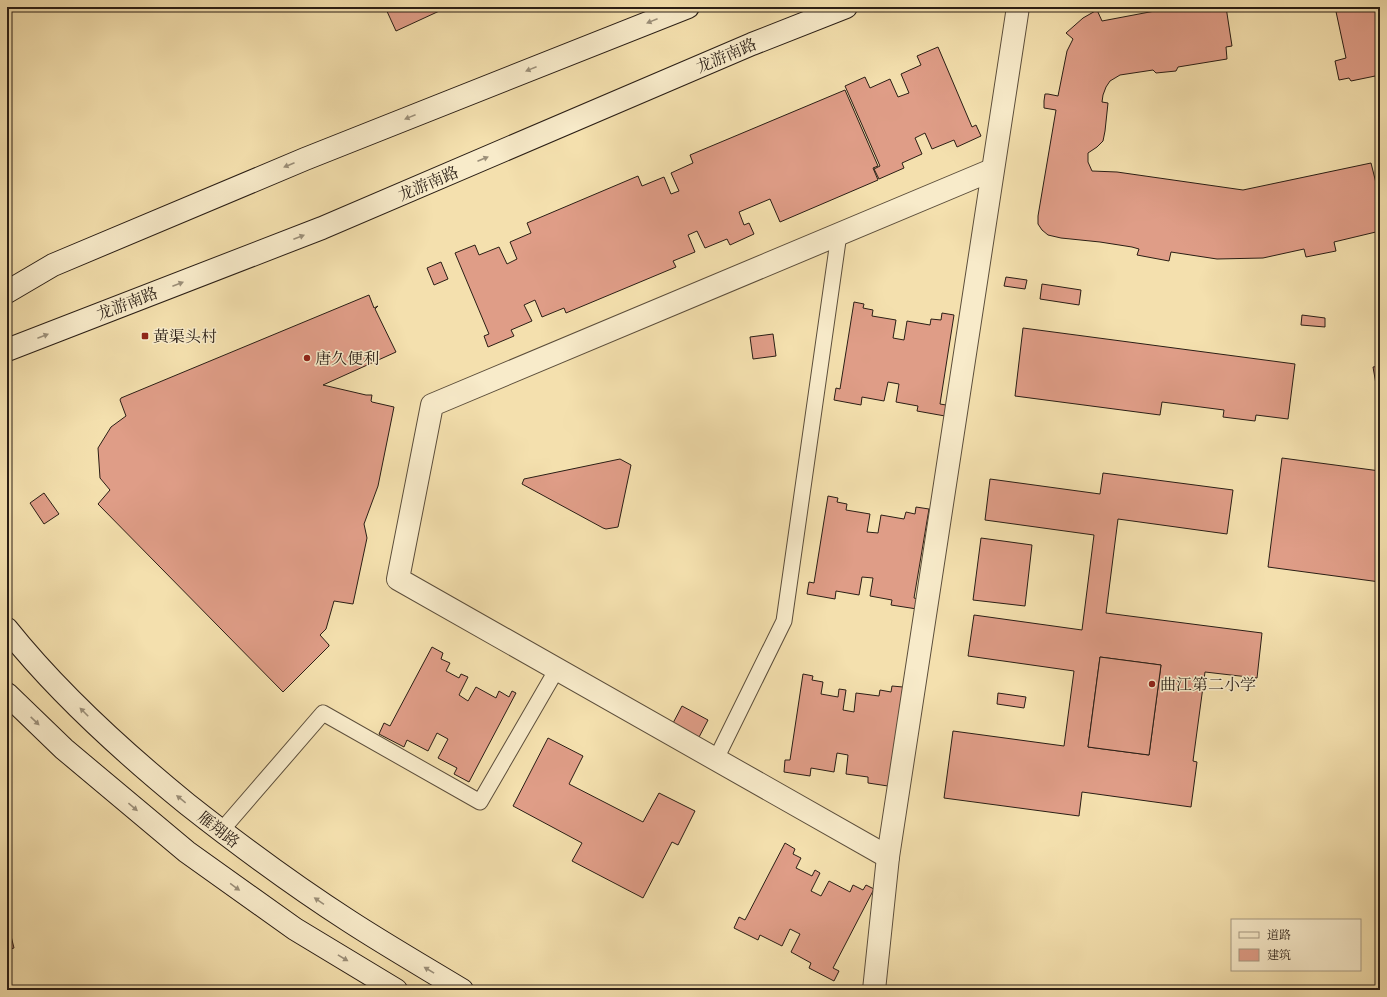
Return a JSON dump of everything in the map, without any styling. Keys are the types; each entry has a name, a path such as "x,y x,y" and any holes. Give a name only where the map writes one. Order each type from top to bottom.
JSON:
{"main road":[{"path":"7,292 53,265 305,159 688,7"},
{"name":"龙游南路","path":"7,350 322,228 752,44 846,7"},
{"path":"874,990 888,857 1018,7"},
{"path":"888,857 398,579 432,405 992,170"},
{"path":"7,275 53,265"},
{"name":"雁翔路","path":"7,629 61,690 116,745 220,831 286,879 348,921 462,990"},
{"path":"7,694 64,749 187,852 295,929 396,990"}],"lane":[{"path":"716,759 784,621 839,234"},
{"path":"220,831 322,713 480,802 557,669"}],"building":[{"path":"385,7 448,7 396,31"},
{"path":"1176,7 1226,7 1232,46 1226,47 1227,59 1178,67 1176,71 1156,73 1153,70 1120,75 1110,81 1106,87 1102,102 1108,103 1103,141 1088,153 1088,162 1092,171 1117,172 1243,190 1371,163 1380,199 1380,231 1334,242 1336,251 1306,257 1304,249 1263,258 1217,259 1171,252 1169,261 1137,255 1139,249 1132,247 1061,238 1048,235 1042,230 1038,224 1038,216 1056,110 1044,108 1044,101 1045,94 1058,96 1067,51 1073,39 1066,33 1083,18 1097,10 1102,21"},
{"path":"1335,7 1380,7 1380,75 1351,81 1349,78 1339,80 1335,61 1346,58"},
{"path":"938,47 972,127 976,125 981,136 957,147 954,140 932,149 925,133 915,138 922,154 902,163 904,168 879,179 874,169 880,166 845,86 865,77 870,88 890,79 898,97 909,93 901,74 921,65 917,56"},
{"path":"845,90 878,166 873,168 878,180 780,222 770,199 739,212 744,225 749,223 754,234 730,245 727,239 705,248 697,231 688,235 695,252 673,261 676,267 566,313 564,308 542,317 535,300 524,305 532,321 511,330 514,336 488,347 484,336 489,334 455,253 475,245 479,255 499,247 507,264 517,259 510,242 531,233 527,223 638,176 642,186 664,177 671,194 679,191 671,173 693,163 690,155"},
{"path":"441,262 448,279 434,285 427,268"},
{"path":"1006,277 1027,280 1025,289 1004,286"},
{"path":"1042,284 1081,290 1079,305 1040,299"},
{"path":"369,295 374,308 378,306 375,309 396,352 323,385 372,395 372,402 394,407 378,486 364,524 367,538 353,604 334,601 326,629 320,635 329,646 283,692 98,504 110,490 100,478 98,448 111,427 126,416 120,400 121,398"},
{"path":"854,302 864,304 863,308 873,310 872,316 896,320 893,338 904,340 907,321 930,325 931,319 941,320 942,313 954,315 940,404 946,405 945,416 917,411 918,406 896,402 899,384 888,382 884,401 862,397 861,405 834,400 836,388 840,389"},
{"path":"1302,315 1325,318 1325,327 1301,325"},
{"path":"1023,328 1295,364 1288,419 1256,415 1255,421 1223,417 1224,410 1162,402 1160,415 1015,396"},
{"path":"773,334 776,356 753,359 750,337"},
{"path":"1380,366 1380,407 1373,367"},
{"path":"1282,458 1380,471 1380,582 1268,567"},
{"path":"620,459 631,465 618,527 603,528 522,484 524,479"},
{"path":"1103,473 1233,490 1227,534 1118,519 1106,613 1262,633 1257,678 1205,672 1193,761 1197,762 1191,807 1082,792 1079,816 944,798 953,731 1064,746 1074,671 968,656 974,615 1082,630 1094,535 985,520 990,479 1100,494","holes":["1100,657 1161,665 1149,755 1088,747"]},
{"path":"44,493 59,514 44,524 30,503"},
{"path":"828,496 838,498 837,502 847,504 846,510 870,514 867,532 878,533 881,515 904,519 906,512 915,514 916,507 929,509 914,598 918,599 917,609 891,605 892,600 870,596 873,578 862,577 859,595 836,591 835,599 807,594 809,582 814,583"},
{"path":"981,538 1032,545 1025,606 973,600"},
{"path":"432,647 443,653 441,659 450,663 446,671 459,678 461,674 468,677 459,695 468,701 476,687 496,698 499,691 509,697 512,691 516,693 469,782 454,774 457,768 438,758 448,739 437,733 428,751 407,740 404,747 379,734 384,723 390,726"},
{"path":"1100,657 1161,665 1149,755 1088,747"},
{"path":"803,674 813,676 812,680 823,682 821,694 838,697 839,689 846,690 843,710 854,712 856,693 879,696 880,690 891,692 892,686 903,687 888,786 868,783 868,777 846,774 848,755 837,753 834,772 811,768 810,776 784,772 785,760 790,760"},
{"path":"998,693 1026,697 1024,708 997,704"},
{"path":"682,706 708,720 698,739 672,725"},
{"path":"548,738 583,756 569,784 643,822 659,793 695,811 678,845 672,842 643,898 572,861 582,843 513,806"},
{"path":"785,843 795,849 793,854 801,858 796,868 812,876 815,870 820,873 811,891 821,896 829,881 850,892 853,885 863,890 866,885 874,889 833,968 839,971 834,981 809,968 811,963 791,952 800,934 790,929 782,946 760,935 758,940 734,928 739,917 745,920"},
{"path":"7,920 14,948 7,950"}],"place":[{"name":"黄渠头村","path":"145,336"},
{"name":"唐久便利","path":"307,358"},
{"name":"曲江第二小学","path":"1152,684"}]}
